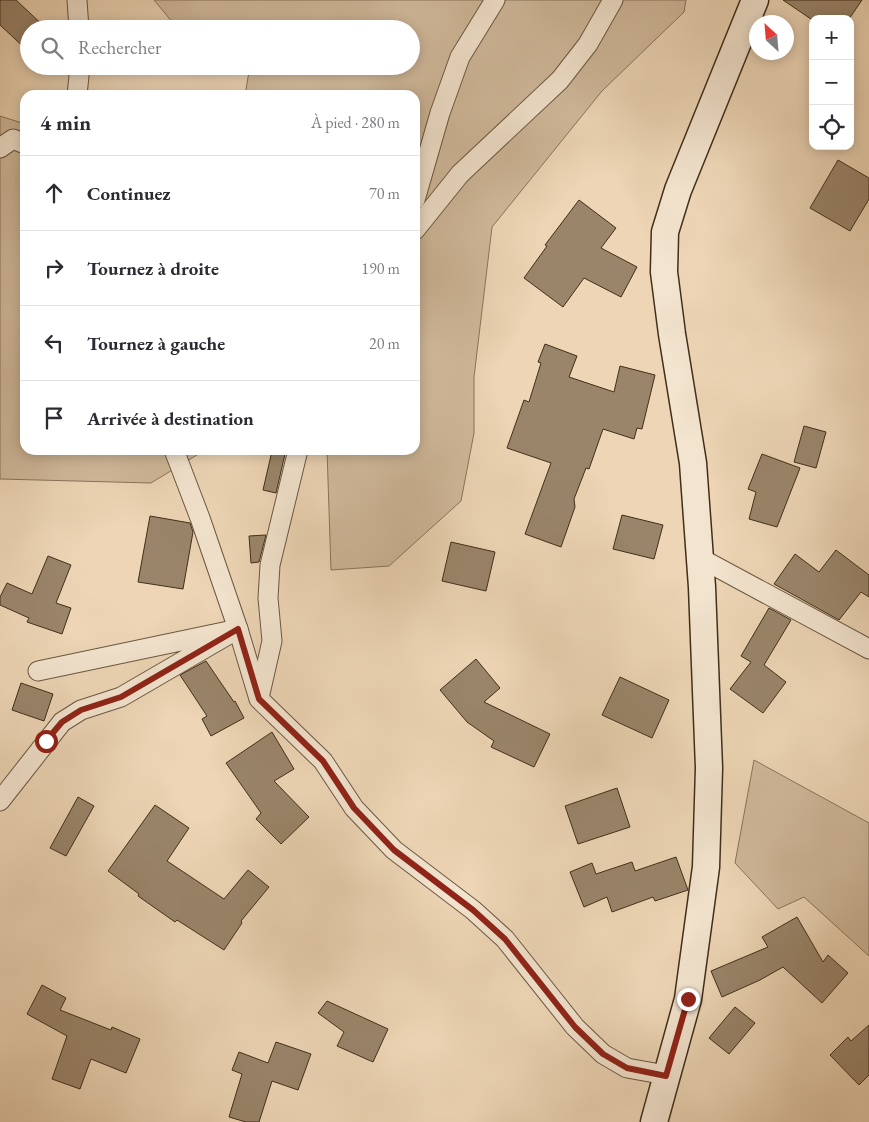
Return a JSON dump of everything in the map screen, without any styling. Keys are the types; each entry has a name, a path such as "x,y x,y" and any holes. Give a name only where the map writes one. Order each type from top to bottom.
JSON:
{"street":[{"path":"77,0 78,20"},
{"path":"420,183 440,113 460,57 495,0"},
{"path":"420,224 460,174 560,80 588,44 613,0"},
{"path":"654,1122 688,999 706,867 709,768 700,558 693,463 664,272 665,232 678,190 755,0"},
{"path":"78,90 79,75"},
{"path":"0,148 13,139 20,142"},
{"path":"176,455 200,518 238,629 259,699 323,761 354,808 394,850 473,910 505,939 575,1027 603,1054 627,1068 666,1076"},
{"path":"259,699 272,641 268,598 270,565 297,455"},
{"path":"700,558 869,649"},
{"path":"38,671 238,629"},
{"path":"0,801 62,722 81,710 121,697 238,629"}],"shaded area":[{"path":"154,0 686,0 684,12 602,91 492,227 474,377 474,433 461,501 389,566 331,570 327,455 420,455 420,90 246,90 248,75 420,75 420,20 171,20"},
{"path":"0,116 20,122 20,455 197,455 151,483 0,479"},
{"path":"754,760 869,823 869,956 804,897 778,909 735,863"}],"building":[{"path":"0,0 16,0 37,20 20,20 20,44 0,25"},
{"path":"783,0 862,0 852,15 809,15 809,18"},
{"path":"838,160 869,178 869,199 850,231 810,208"},
{"path":"579,200 616,228 601,248 637,267 621,297 584,278 563,307 524,278 547,246 545,245"},
{"path":"545,344 577,356 569,377 614,392 620,366 655,375 642,429 637,428 634,439 603,429 589,469 586,468 574,499 575,507 561,547 525,534 551,463 507,448 524,400 529,402 541,363 538,362"},
{"path":"804,426 826,432 816,468 794,462"},
{"path":"762,454 800,468 777,527 749,519 756,492 748,489"},
{"path":"271,455 285,455 276,493 263,490"},
{"path":"622,515 663,525 654,559 613,549"},
{"path":"150,516 190,523 193,532 183,589 138,582"},
{"path":"266,535 259,562 251,563 249,536"},
{"path":"451,542 495,552 486,591 442,581"},
{"path":"836,550 869,575 869,597 861,592 839,620 774,584 795,554 819,572"},
{"path":"48,556 71,565 56,603 71,608 62,634 27,622 29,618 0,605 0,597 7,583 32,594"},
{"path":"769,608 791,620 764,665 786,682 763,713 730,689 751,662 741,656"},
{"path":"476,659 500,688 484,702 550,734 534,767 491,747 494,741 467,722 440,690"},
{"path":"206,661 235,701 244,718 211,736 202,719 207,716 180,675"},
{"path":"620,677 669,700 652,738 602,715"},
{"path":"21,683 53,694 44,721 12,710"},
{"path":"272,732 294,769 274,781 309,817 281,844 256,819 261,813 226,763"},
{"path":"617,788 630,827 578,844 565,806"},
{"path":"78,797 94,806 66,856 50,848"},
{"path":"155,805 189,828 167,861 224,899 248,870 269,887 241,921 242,923 224,950 177,920 175,922 138,896 139,894 108,871"},
{"path":"676,857 688,890 655,901 653,897 612,912 607,897 584,907 570,872 592,863 596,874 632,862 635,871"},
{"path":"797,917 823,962 828,955 848,973 822,1003 783,967 760,980 722,997 711,971 768,947 762,937"},
{"path":"42,985 66,998 60,1010 111,1030 112,1027 140,1039 126,1073 91,1059 80,1089 52,1079 67,1036 27,1014"},
{"path":"327,1001 388,1029 373,1062 337,1046 344,1032 318,1013"},
{"path":"735,1007 755,1023 729,1054 709,1038"},
{"path":"869,1025 869,1075 859,1085 830,1055 848,1037 851,1041"},
{"path":"276,1042 311,1054 298,1090 272,1081 259,1122 246,1122 229,1117 242,1074 232,1070 239,1052 268,1063"}],"route":[{"path":"46,741 62,722 81,710 121,697 238,629 259,699 323,761 354,808 394,850 473,910 505,939 575,1027 603,1054 627,1068 666,1076 688,999"}]}
